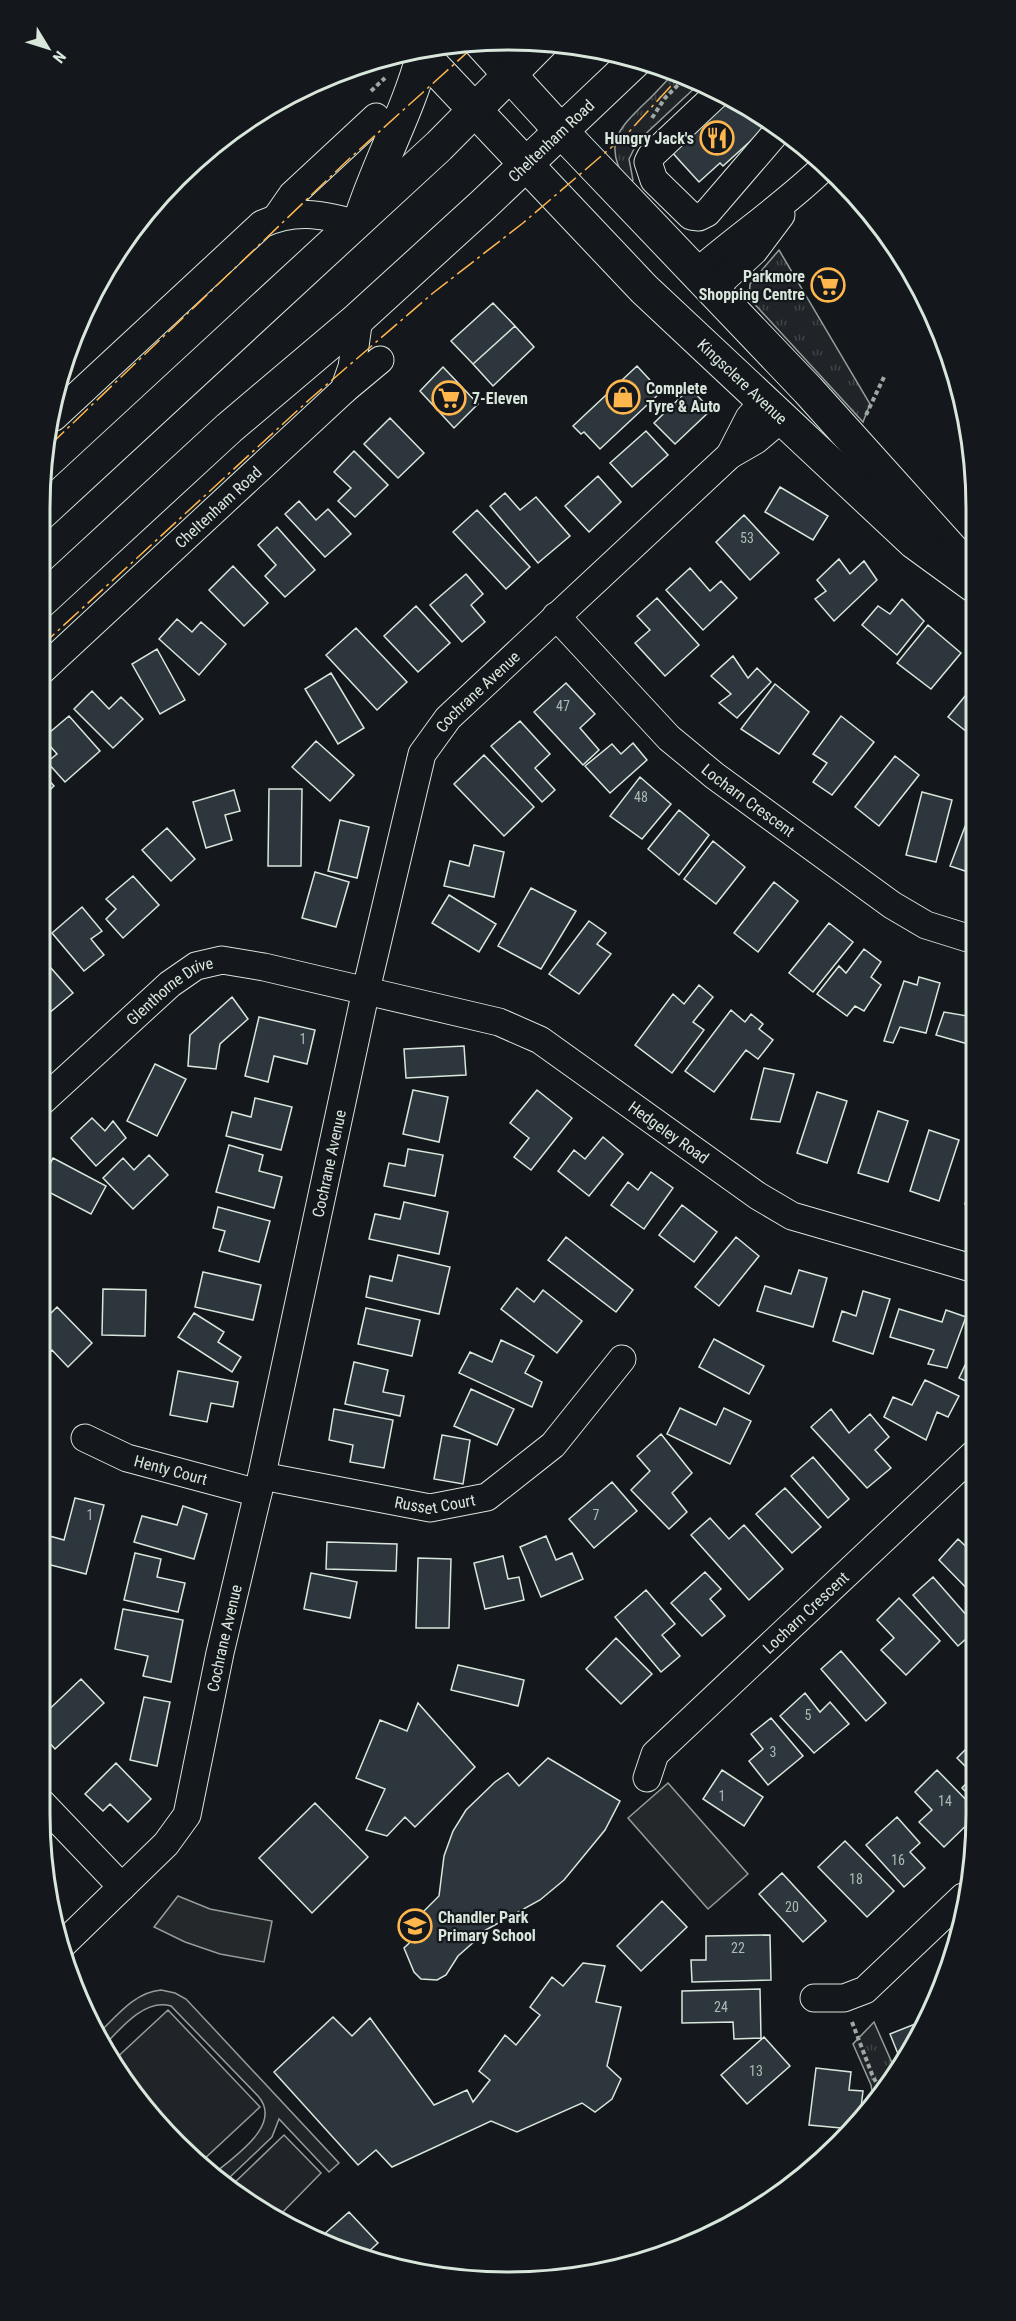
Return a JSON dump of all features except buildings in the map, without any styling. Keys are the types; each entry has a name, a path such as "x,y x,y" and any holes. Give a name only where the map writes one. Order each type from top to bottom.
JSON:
{"main road":[{"path":"487,50 703,282 808,390 966,566"},
{"path":"50,505 476,111 534,50"},
{"name":"Kingsclere Avenue","path":"425,57 669,312 914,542 966,580"},
{"path":"358,220 377,169 412,95 420,58"},
{"name":"Cheltenham Road","path":"50,593 229,428 358,318 630,66"},
{"path":"669,312 703,282"},
{"path":"773,410 808,390"}],"street":[{"path":"713,98 651,156 648,162 654,180 690,216 699,217 707,213 774,135"},
{"path":"276,218 292,195 376,117"},
{"path":"703,282 727,246 793,196 819,171"},
{"path":"60,412 262,224 301,212 358,220"},
{"path":"344,390 352,367 358,318"},
{"name":"Cheltenham Road","path":"50,663 344,390 380,360"},
{"name":"Cochrane Avenue","path":"67,1940 166,1844 186,1815 366,990 422,754 448,718 730,455 749,418 773,410"},
{"name":"Locharn Crescent","path":"556,616 669,738 715,776 892,905 926,925 966,938"},
{"name":"Glenthorne Drive","path":"50,1094 170,984 196,966 222,960 366,990"},
{"name":"Hedgeley Road","path":"366,990 499,1022 540,1040 758,1196 792,1216 966,1266"},
{"name":"Russet Court","path":"260,1484 430,1508 487,1497 553,1445 622,1359"},
{"name":"Henty Court","path":"85,1438 127,1458 260,1484"},
{"name":"Locharn Crescent","path":"647,1778 655,1754 966,1461"},
{"path":"50,1812 122,1887"},
{"path":"814,1998 844,1998 865,1990 958,1902"}],"path":[{"path":"649,125 665,98 680,83"},
{"path":"844,1998 877,2084"}],"green space":[{"path":"668,79 694,89 638,141 629,159 633,180 627,183 620,170 615,148 616,139 627,122"},
{"path":"779,250 870,404 863,422 749,298 750,284"},
{"path":"161,1990 175,1993 186,1999 339,2163 329,2172 279,2119 272,2137 230,2177 219,2169 254,2138 265,2117 264,2107 258,2096 171,2006 161,2005 142,2011 110,2040 104,2028 134,2001 151,1992"},
{"path":"168,2010 260,2107 206,2158 163,2115 119,2055"},
{"path":"874,2022 892,2063 872,2092 871,2085 853,2044"},
{"path":"284,2135 321,2173 283,2212 236,2182"}],"shaded area":[{"path":"668,1783 748,1874 708,1909 628,1818"},
{"path":"178,1896 210,1909 272,1921 264,1962 220,1954 185,1942 154,1927"}],"power":[{"path":"54,441 350,158 469,51"},
{"path":"50,638 310,399 433,293 523,223 627,134 675,81"}],"place":[{"name":"Hungry Jack's","path":"717,138"},
{"name":"Parkmore Shopping Centre","path":"828,285"},
{"name":"Complete Tyre & Auto","path":"623,397"},
{"name":"7-Eleven","path":"449,398"},
{"name":"Chandler Park Primary School","path":"415,1926"}]}
